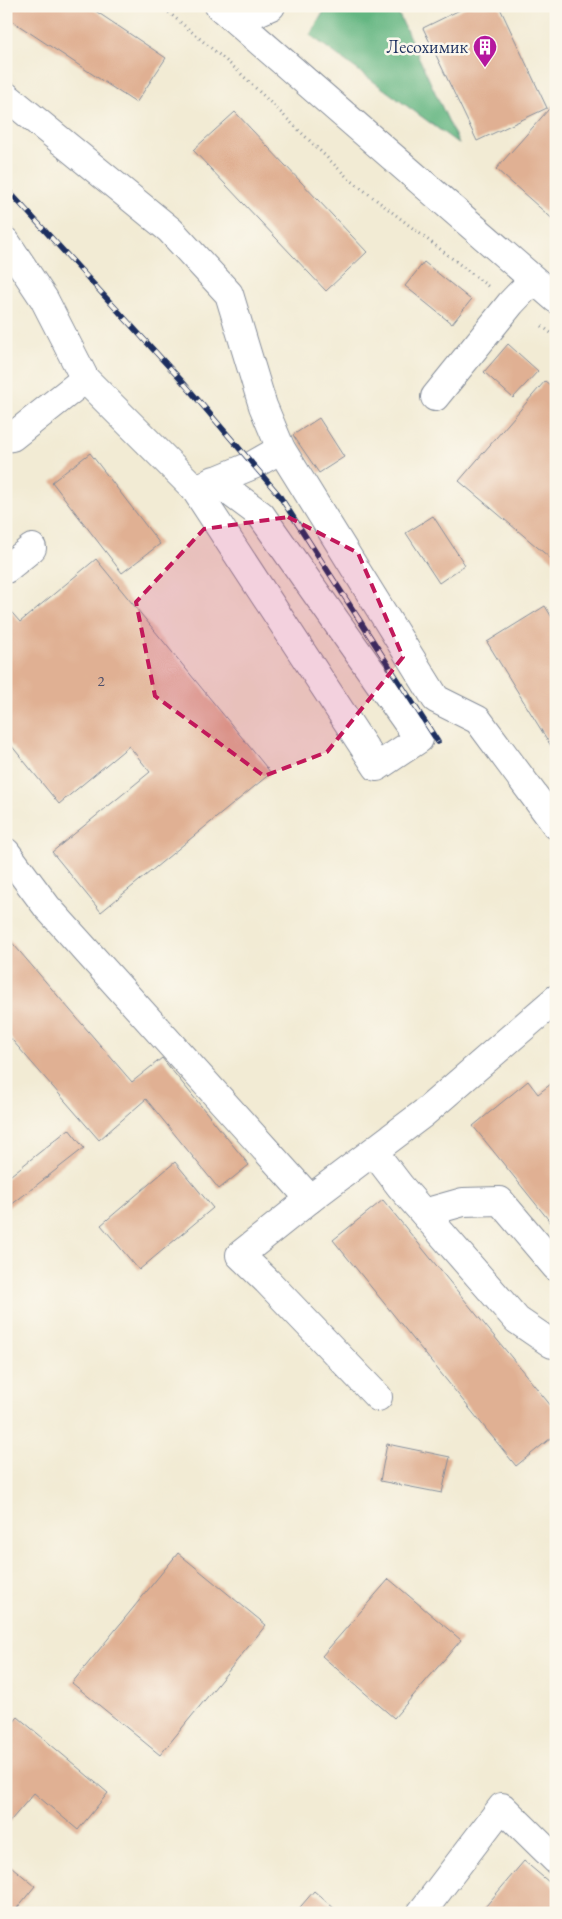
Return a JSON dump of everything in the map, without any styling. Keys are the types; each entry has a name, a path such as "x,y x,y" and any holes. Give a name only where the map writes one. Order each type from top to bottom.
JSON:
{"street":[{"path":"228,14 271,6"},
{"path":"228,14 556,299"},
{"path":"6,96 170,230 229,294 264,406 281,449 436,699 478,720 556,825"},
{"path":"6,242 44,299 85,379 205,485 260,515 419,739 377,767 205,485"},
{"path":"435,397 511,303 533,280"},
{"path":"6,438 12,437 85,379"},
{"path":"205,485 253,465 281,449"},
{"path":"6,568 32,548"},
{"path":"6,852 47,907 310,1200"},
{"path":"378,1397 240,1255 424,1113 556,999"},
{"path":"374,1152 517,1320 552,1344 556,1341"},
{"path":"424,1213 463,1202 500,1201 556,1267"},
{"path":"421,1913 502,1807 556,1860"}],"path":[{"path":"161,6 236,69 348,178 556,337"}],"highlighted area":[{"path":"288,517 358,553 403,657 327,752 264,776 155,696 136,602 204,529"}],"green space":[{"path":"327,6 395,6 459,144 310,35"}],"building":[{"path":"6,6 88,6 166,58 136,103 6,17"},
{"name":"Лесохимик","path":"468,6 499,6 547,108 477,141 423,28"},
{"path":"556,101 556,222 496,169"},
{"path":"235,112 367,252 326,291 193,150"},
{"path":"424,262 471,300 452,324 405,286"},
{"path":"508,344 538,371 513,398 484,372"},
{"path":"545,381 556,390 556,563 459,481"},
{"path":"319,418 344,457 319,473 293,435"},
{"path":"90,453 160,544 122,573 52,482"},
{"path":"433,516 465,565 439,583 406,533"},
{"path":"96,559 271,773 101,912 52,852 150,772 129,746 59,804 6,739 6,606 20,622"},
{"path":"545,606 556,624 556,754 487,642"},
{"path":"8,938 132,1082 162,1058 249,1165 219,1189 146,1099 99,1140 6,1033 6,940"},
{"path":"556,1080 556,1229 473,1126 528,1081 538,1094"},
{"path":"69,1129 84,1148 6,1209 6,1179"},
{"path":"175,1162 213,1208 139,1270 101,1225"},
{"path":"383,1200 556,1412 556,1434 516,1466 333,1240"},
{"path":"387,1444 450,1457 442,1493 380,1481"},
{"path":"178,1553 266,1625 160,1755 72,1683"},
{"path":"389,1579 461,1640 394,1718 322,1656"},
{"path":"18,1717 108,1793 78,1830 34,1793 6,1826 6,1731"},
{"path":"524,1861 556,1888 556,1913 480,1913"},
{"path":"6,1862 35,1886 13,1913 6,1913"},
{"path":"314,1891 336,1910 334,1913 295,1913"}],"railway":[{"path":"6,188 181,380 279,495 438,742"}],"place":[{"name":"Лесохимик","path":"485,68"}]}
